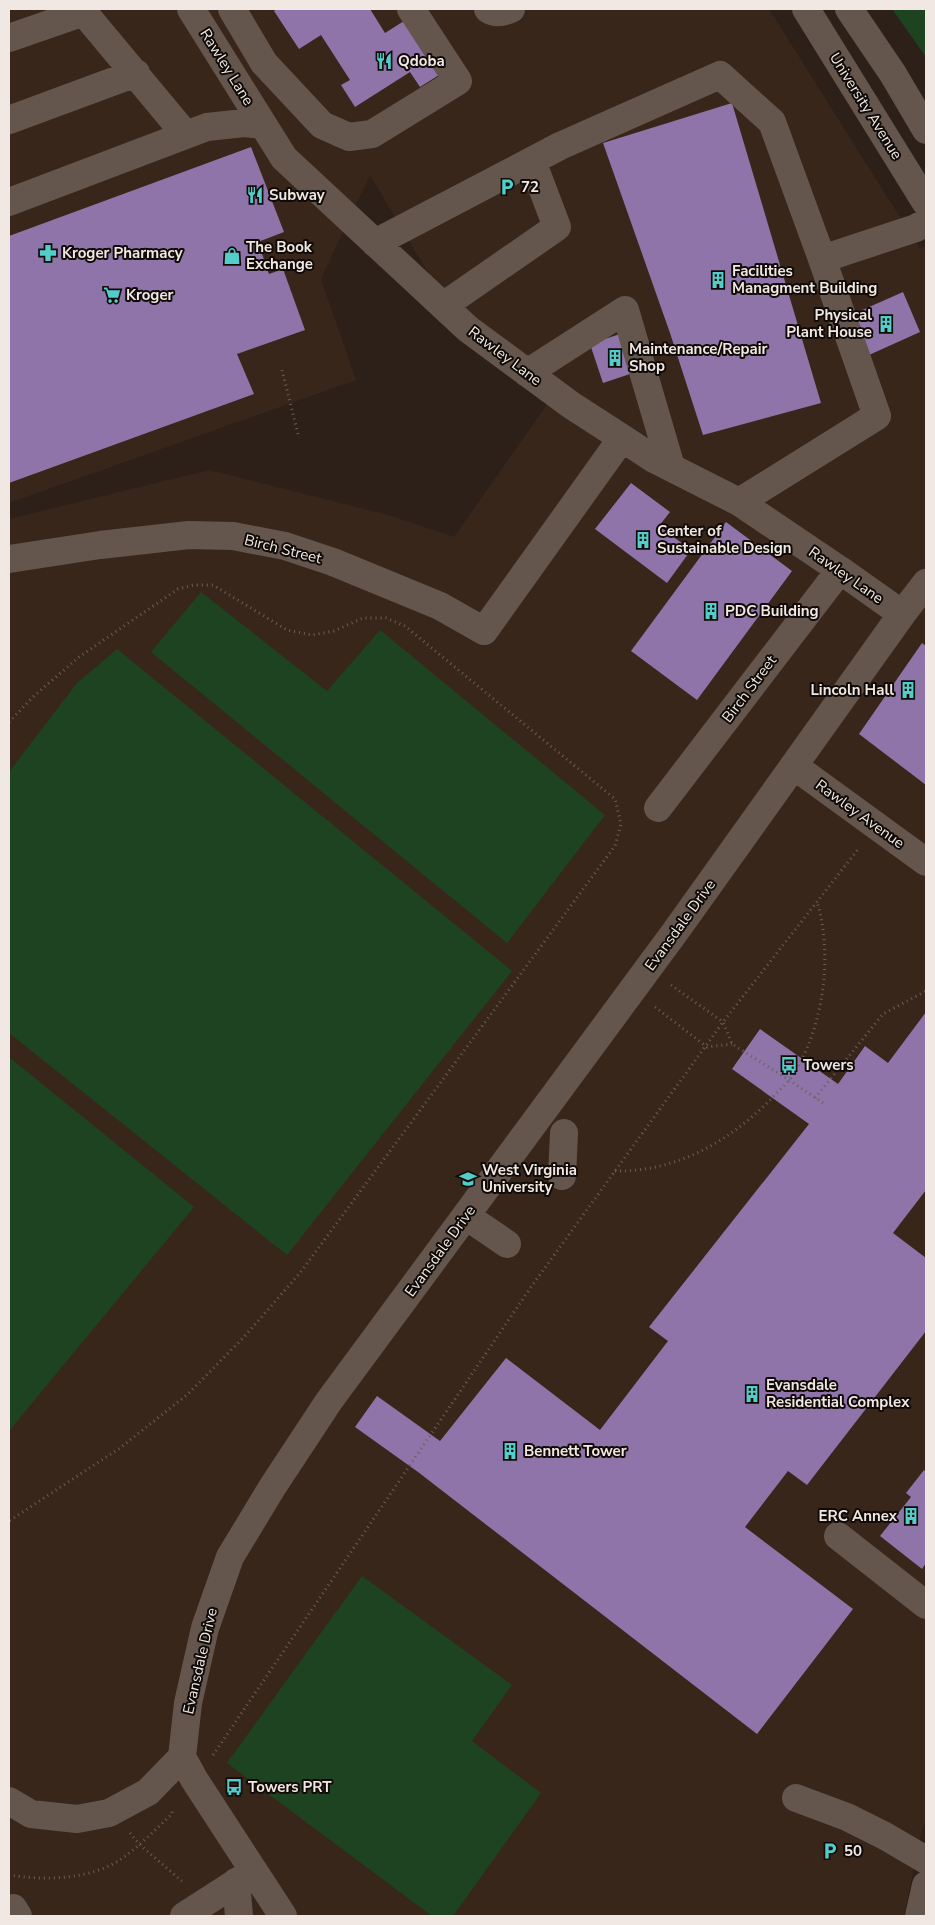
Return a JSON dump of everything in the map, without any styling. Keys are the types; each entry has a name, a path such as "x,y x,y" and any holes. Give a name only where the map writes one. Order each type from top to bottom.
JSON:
{"street":[{"name":"Rawley Lane","path":"190,9 284,158 468,329 571,405 671,467 739,502 902,614"},
{"path":"232,9 264,63 322,125 349,137 372,134 458,81 411,9"},
{"path":"488,9 503,13 512,9"},
{"name":"University Avenue","path":"806,9 926,203"},
{"path":"848,9 893,74 926,130"},
{"path":"9,38 83,10 185,134"},
{"path":"220,55 249,38"},
{"path":"9,120 136,73"},
{"path":"376,243 560,146 720,75 772,122 876,416 739,502"},
{"path":"9,202 207,127 244,123 263,124"},
{"path":"443,306 557,227 532,161"},
{"path":"822,259 916,228 926,222"},
{"path":"527,373 625,310 671,467"},
{"name":"Birch Street","path":"9,559 100,545 189,535 233,536 285,546 333,562 440,606 484,631 622,438"},
{"name":"Birch Street","path":"658,808 840,570"},
{"name":"Evansdale Drive","path":"182,1757 188,1703 205,1628 230,1557 273,1486 329,1401 675,932 926,583"},
{"name":"Rawley Avenue","path":"794,766 926,862"},
{"path":"562,1176 564,1133"},
{"path":"466,1216 507,1244"},
{"path":"838,1536 926,1605"},
{"path":"9,1801 31,1814 77,1819 109,1813 148,1792 182,1757 245,1877 283,1916"},
{"path":"796,1798 846,1817 885,1836 926,1860"},
{"path":"184,1916 245,1877"},
{"path":"239,1916 245,1877"},
{"path":"919,1916 926,1885"}],"path":[{"path":"282,370 299,438"},
{"path":"9,722 34,696 79,657 178,589 194,585 213,585 287,630 296,632 312,635 334,631 363,618 386,618 405,626 615,798 621,824 615,846 610,854 300,1273 244,1337 188,1394 127,1442 9,1521"},
{"path":"212,1756 531,1286 723,1022 862,845"},
{"path":"614,1171 655,1168 681,1161 704,1150 725,1138 746,1122 789,1080 800,1063 811,1035 824,980 825,936 817,900"},
{"path":"664,981 723,1022 732,1044 823,1104"},
{"path":"815,1098 883,1014 926,991"},
{"path":"649,1002 706,1047 732,1044"},
{"path":"9,1875 27,1878 56,1878 85,1874 109,1866 139,1844 172,1814 172,1809"},
{"path":"139,1844 189,1887"}],"shaded area":[{"name":"West Virginia University","path":"15,9 769,9 920,249 926,246 926,1821 922,1830 904,1916 9,1916 9,519 209,470 388,515 454,537 555,393 455,318 370,175 321,279 356,380 9,503 9,11"}],"green space":[{"path":"892,9 926,9 926,57"},
{"path":"201,592 327,691 380,630 605,815 507,943 151,652"},
{"path":"117,649 512,971 287,1255 9,1033 9,772 77,683"},
{"path":"9,1057 194,1207 9,1431"},
{"path":"362,1576 512,1685 472,1741 541,1793 453,1916 432,1916 227,1763"}],"building":[{"name":"Qdoba","path":"277,9 370,9 385,33 404,21 439,75 420,87 410,72 355,107 341,85 350,80 321,35 299,49 274,11"},
{"name":"Facilities Managment Building","path":"732,103 821,403 703,435 670,333 603,143"},
{"name":"Kroger","path":"251,147 284,232 258,242 269,274 283,269 305,330 237,354 254,394 9,483 9,236"},
{"name":"Physical Plant House","path":"903,292 920,332 869,355 851,315"},
{"name":"Maintenance/Repair Shop","path":"626,332 639,371 603,383 590,344"},
{"name":"Center of Sustainable Design","path":"631,483 670,512 659,526 691,550 667,583 595,529"},
{"name":"PDC Building","path":"726,522 792,571 697,700 631,651"},
{"name":"Lincoln Hall","path":"922,643 926,646 926,785 859,734"},
{"name":"Evansdale Residential Complex","path":"926,1012 926,1190 893,1233 926,1258 926,1331 807,1485 788,1471 745,1527 853,1609 757,1734 418,1472 355,1427 377,1396 440,1441 506,1358 600,1430 668,1341 649,1327 809,1124 732,1069 760,1029 838,1084 865,1046 888,1063"},
{"name":"ERC Annex","path":"924,1470 926,1472 926,1563 922,1569 880,1536 911,1497 906,1493"}],"place":[{"name":"Qdoba","path":"384,61"},
{"name":"72","path":"507,187"},
{"name":"Subway","path":"255,195"},
{"name":"Kroger Pharmacy","path":"48,253"},
{"name":"The Book Exchange","path":"232,256"},
{"name":"Facilities Managment Building","path":"718,280"},
{"name":"Kroger","path":"112,295"},
{"name":"Physical Plant House","path":"886,324"},
{"name":"Maintenance/Repair Shop","path":"615,358"},
{"name":"Center of Sustainable Design","path":"643,540"},
{"name":"PDC Building","path":"711,611"},
{"name":"Lincoln Hall","path":"908,690"},
{"name":"Towers","path":"789,1065"},
{"name":"West Virginia University","path":"468,1179"},
{"name":"Evansdale Residential Complex","path":"752,1394"},
{"name":"Bennett Tower","path":"510,1451"},
{"name":"ERC Annex","path":"911,1516"},
{"name":"Towers PRT","path":"234,1787"},
{"name":"50","path":"830,1851"}]}
